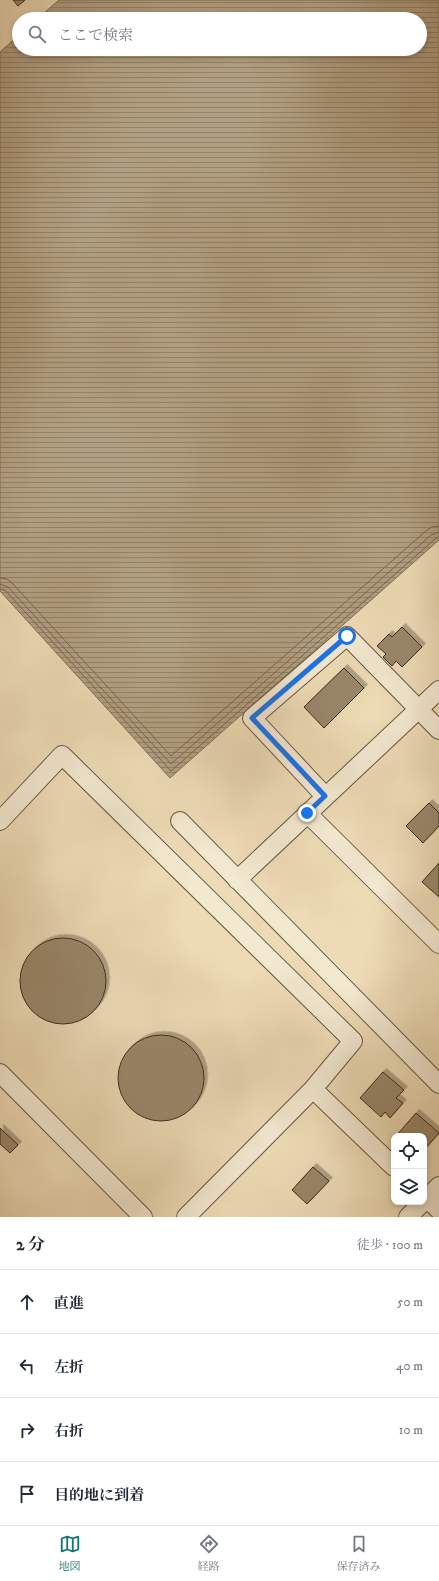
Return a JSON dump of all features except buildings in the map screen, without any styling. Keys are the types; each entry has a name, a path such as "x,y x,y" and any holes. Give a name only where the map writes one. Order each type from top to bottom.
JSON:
{"lane":[{"path":"325,796 252,718 347,636 439,730"},
{"path":"238,880 307,813 439,690"},
{"path":"0,821 62,755 353,1041 314,1089 186,1217"},
{"path":"307,813 439,944"},
{"path":"180,821 439,1084"},
{"path":"0,1073 143,1217"},
{"path":"314,1089 391,1164"},
{"path":"408,1217 429,1199"}],"water":[{"path":"59,0 439,0 439,540 170,778 0,591 0,52 12,41 12,56 427,56 427,12 45,12"}],"route":[{"path":"307,813 325,796 252,718 347,636"}]}
